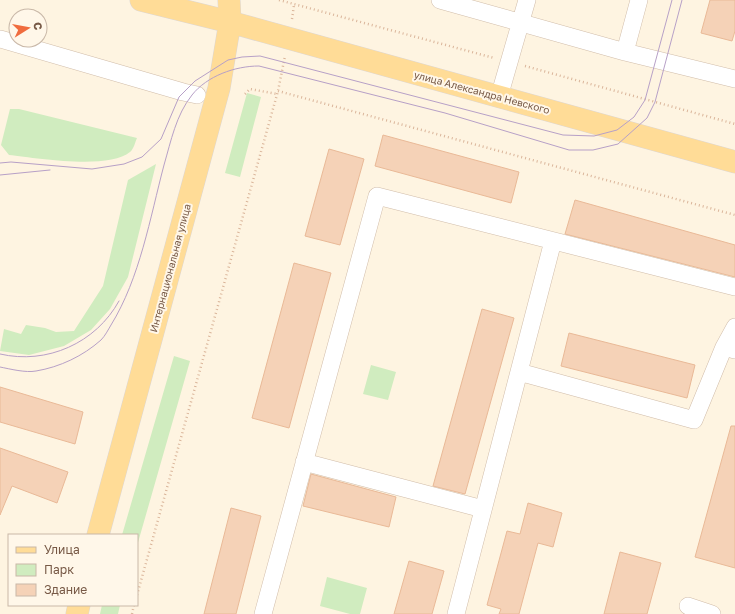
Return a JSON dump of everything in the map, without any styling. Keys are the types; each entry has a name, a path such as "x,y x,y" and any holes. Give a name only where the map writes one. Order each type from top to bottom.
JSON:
{"main road":[{"name":"улица Александра Невского","path":"141,0 230,22 735,162"},
{"name":"Интернациональная улица","path":"98,534 219,88 230,22 229,0"}],"lane":[{"path":"440,0 625,52 735,79"},
{"path":"499,97 527,0"},
{"path":"625,52 639,0"},
{"path":"0,40 197,95"},
{"path":"262,614 377,196 735,287"},
{"path":"456,614 553,241"},
{"path":"519,372 694,420 730,348 735,327"},
{"path":"304,462 483,509"},
{"path":"688,606 712,614"}],"path":[{"path":"279,0 294,5"},
{"path":"245,94 250,88 277,94"},
{"path":"138,591 278,90 735,215"}],"green space":[{"path":"247,93 261,97 240,177 225,173"},
{"path":"10,109 19,109 137,138 130,152 120,157 106,160 90,162 9,155 1,145"},
{"path":"156,164 128,277 110,309 91,330 64,346 29,355 0,351 4,329 21,334 26,325 45,328 56,332 74,331 103,286 128,180"},
{"path":"174,356 190,361 138,543 138,534 122,534"},
{"path":"371,365 396,372 388,400 363,394"},
{"path":"327,577 367,588 360,614 350,614 320,606"},
{"path":"102,606 120,606 118,614 100,614"}],"building":[{"path":"710,0 735,0 735,31 732,41 701,33"},
{"path":"383,135 519,172 511,203 375,166"},
{"path":"329,149 364,159 340,245 305,236"},
{"path":"575,200 735,245 735,277 565,234"},
{"path":"294,263 331,273 289,428 252,418"},
{"path":"482,309 514,318 465,494 433,486"},
{"path":"569,333 695,365 687,398 561,366"},
{"path":"0,387 83,412 75,444 0,422"},
{"path":"731,426 735,426 735,568 695,557"},
{"path":"0,448 68,472 57,503 12,486 0,515"},
{"path":"311,474 396,497 389,527 303,506"},
{"path":"528,503 562,513 553,547 538,543 519,614 499,614 501,609 487,605 507,531 520,534"},
{"path":"231,508 261,516 236,614 204,614"},
{"path":"620,552 661,563 647,614 604,614"},
{"path":"409,561 444,571 432,614 394,614"}],"tram line":[{"path":"0,163 11,162 92,169 124,164 142,157 161,139 179,97 195,81 228,60 242,57 260,56 563,135 594,136 617,130 634,117 645,100 672,0"},
{"path":"0,367 28,372 54,367 79,356 104,337 121,307 137,268 149,227 164,165 178,120 186,103 192,95 198,88 213,77 231,70 250,66 259,66 445,113 569,150 593,150 618,144 647,118 655,102 682,0"},
{"path":"0,175 50,170"},
{"path":"0,354 18,357 35,356 52,353 68,347 84,339 97,329 109,316 119,301"}]}
